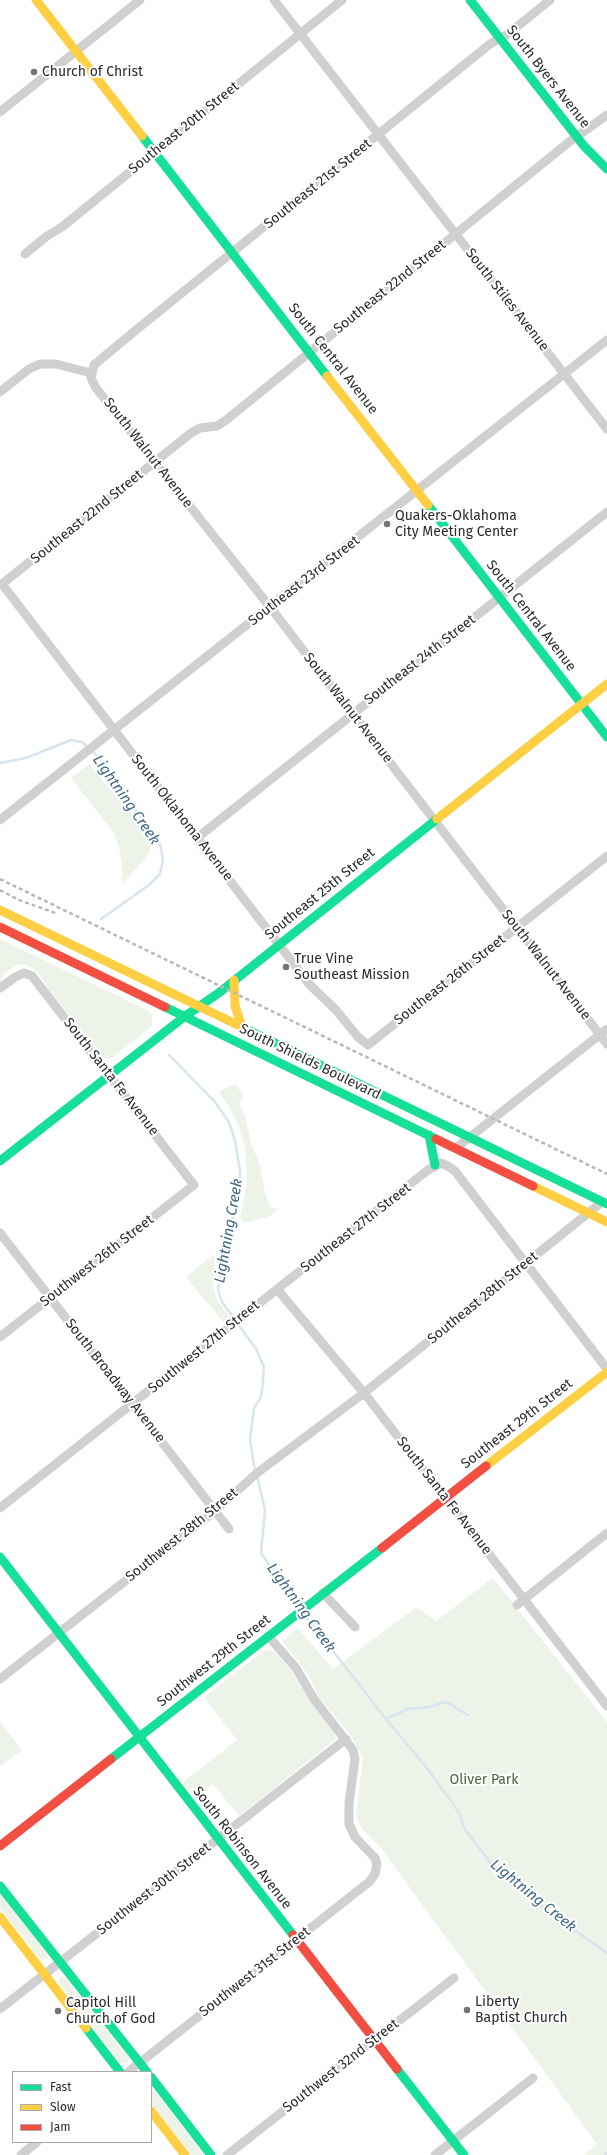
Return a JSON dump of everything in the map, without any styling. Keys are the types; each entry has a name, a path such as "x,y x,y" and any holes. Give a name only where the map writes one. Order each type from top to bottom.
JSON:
{"main road":[{"name":"South Central Avenue","path":"36,0 607,737"},
{"name":"South Byers Avenue","path":"470,0 576,137 607,169"},
{"name":"Southeast 25th Street","path":"0,1162 184,1017 234,980 607,684"},
{"name":"South Shields Boulevard","path":"0,910 468,1138 605,1203"},
{"name":"South Shields Boulevard","path":"0,927 607,1222"},
{"path":"234,980 235,1006 242,1028"},
{"path":"317,1081 324,1067"},
{"path":"429,1135 435,1165"},
{"name":"Southeast 29th Street","path":"445,1498 607,1372"},
{"name":"Southwest 29th Street","path":"0,1846 445,1498"},
{"name":"South Robinson Avenue","path":"0,1557 295,1940 464,2155"},
{"path":"0,1886 146,2071"},
{"path":"0,1917 119,2071"},
{"path":"152,2078 210,2155"},
{"path":"152,2112 186,2155"}],"street":[{"path":"0,112 140,0"},
{"name":"South Stiles Avenue","path":"274,0 607,429"},
{"name":"Southeast 20th Street","path":"25,254 155,152 342,0"},
{"name":"Southeast 21st Street","path":"91,373 97,362 232,252 550,0"},
{"name":"Southeast 22nd Street","path":"2,584 195,430 220,424 576,137 607,115"},
{"name":"Southeast 23rd Street","path":"0,820 607,340"},
{"path":"0,392 35,366 47,363 91,373"},
{"name":"South Walnut Avenue","path":"91,373 94,386 270,608 607,1044"},
{"name":"Southeast 24th Street","path":"197,838 607,512"},
{"name":"South Oklahoma Avenue","path":"2,584 310,985 336,1010 358,1037 368,1045"},
{"name":"Southeast 26th Street","path":"368,1045 607,856"},
{"name":"South Santa Fe Avenue","path":"0,988 15,977 24,973 32,976 194,1185"},
{"path":"456,1148 607,1029"},
{"path":"435,1165 445,1164 452,1168 607,1368"},
{"name":"Southeast 27th Street","path":"277,1290 435,1165"},
{"name":"Southwest 26th Street","path":"0,1337 194,1185"},
{"name":"Southeast 28th Street","path":"364,1393 588,1213 605,1203"},
{"name":"South Broadway Avenue","path":"0,1233 216,1510 229,1529"},
{"name":"South Santa Fe Avenue","path":"277,1290 364,1393 445,1498 520,1602 605,1700"},
{"name":"Southwest 27th Street","path":"0,1508 277,1290"},
{"name":"Southwest 28th Street","path":"0,1679 216,1510 257,1473 364,1393"},
{"path":"520,1602 607,1533"},
{"path":"324,1593 355,1627"},
{"path":"268,1636 296,1668 314,1699 346,1738"},
{"name":"Southwest 30th Street","path":"0,2009 346,1738"},
{"name":"Southwest 31st Street","path":"129,2071 374,1877 377,1868 375,1858 359,1842 349,1824 349,1803 355,1759 353,1750 346,1738"},
{"name":"Southwest 32nd Street","path":"228,2155 454,1978"},
{"path":"435,2155 533,2078"},
{"path":"20,2155 36,2143"}],"green space":[{"path":"89,764 150,836 151,846 148,856 122,884 122,864 114,833 71,778"},
{"path":"0,939 149,1011 152,1015 152,1026 112,1058 107,1059 101,1056 47,987 43,979 33,969 25,964 17,965 5,973 0,982"},
{"path":"235,1084 244,1096 239,1103 245,1116 252,1146 260,1165 269,1205 278,1210 270,1216 244,1223 240,1218 247,1183 245,1146 235,1117 219,1091"},
{"path":"214,1254 215,1278 213,1286 217,1300 230,1318 224,1323 186,1277"},
{"name":"Oliver Park","path":"493,1578 607,1722 607,2155 584,2155 597,2144 380,1847 363,1830 356,1816 363,1757 349,1733 318,1696 310,1677 282,1641 298,1628 333,1669 417,1607 436,1621"},
{"path":"265,1650 273,1651 289,1667 310,1701 334,1733 336,1739 239,1816 213,1784 197,1797 194,1796 183,1782 237,1740 204,1697"},
{"path":"0,1722 22,1750 0,1766"},
{"path":"0,1892 49,1956 47,1960 40,1959 0,1908"},
{"path":"64,1976 129,2059 127,2063 121,2063 58,1982 60,1977"},
{"path":"152,2087 204,2155 191,2155 152,2104"}],"waterway":[{"name":"Lightning Creek","path":"0,763 26,758 71,740 82,742 99,758 160,844 163,860 160,874 149,885 101,919"},
{"name":"Lightning Creek","path":"169,1055 215,1102 229,1122 235,1141 240,1170 239,1193 236,1209 229,1228 224,1249 218,1290 222,1302 256,1349 264,1367 262,1392 260,1399 254,1408 250,1440 255,1471"},
{"name":"Lightning Creek","path":"257,1476 265,1510 261,1553 299,1607"},
{"name":"Lightning Creek","path":"304,1614 386,1719 426,1767 452,1802 460,1815 464,1828 493,1866 512,1885 607,1953"},
{"path":"386,1719 408,1709 429,1707 446,1702 468,1715"}],"railway":[{"path":"0,879 607,1174"},
{"path":"0,890 19,900 58,914"}],"traffic: fast":[{"path":"470,0 584,146 607,169"},
{"path":"142,136 327,376"},
{"path":"428,505 607,737"},
{"path":"0,1161 184,1017 220,992 437,819"},
{"path":"165,1007 436,1139"},
{"path":"246,1029 607,1204"},
{"path":"429,1135 435,1165"},
{"path":"111,1759 382,1548"},
{"path":"0,1557 293,1935"},
{"path":"0,1886 146,2071"},
{"path":"86,2028 119,2071"},
{"path":"397,2069 464,2155"},
{"path":"152,2078 211,2155"}],"traffic: slow":[{"path":"36,0 142,136"},
{"path":"327,376 428,505"},
{"path":"437,819 607,684"},
{"path":"0,910 246,1029"},
{"path":"234,980 235,1006 242,1027"},
{"path":"533,1186 607,1222"},
{"path":"486,1466 607,1372"},
{"path":"0,1917 86,2028"},
{"path":"152,2112 185,2155"}],"traffic: jam":[{"path":"0,927 165,1007"},
{"path":"436,1139 533,1186"},
{"path":"382,1548 486,1466"},
{"path":"0,1846 111,1759"},
{"path":"293,1935 397,2069"}],"place":[{"name":"Church of Christ","path":"34,72"},
{"name":"Quakers-Oklahoma City Meeting Center","path":"387,524"},
{"name":"True Vine Southeast Mission","path":"286,967"},
{"name":"Liberty Baptist Church","path":"467,2010"},
{"name":"Capitol Hill Church of God","path":"58,2011"}]}
